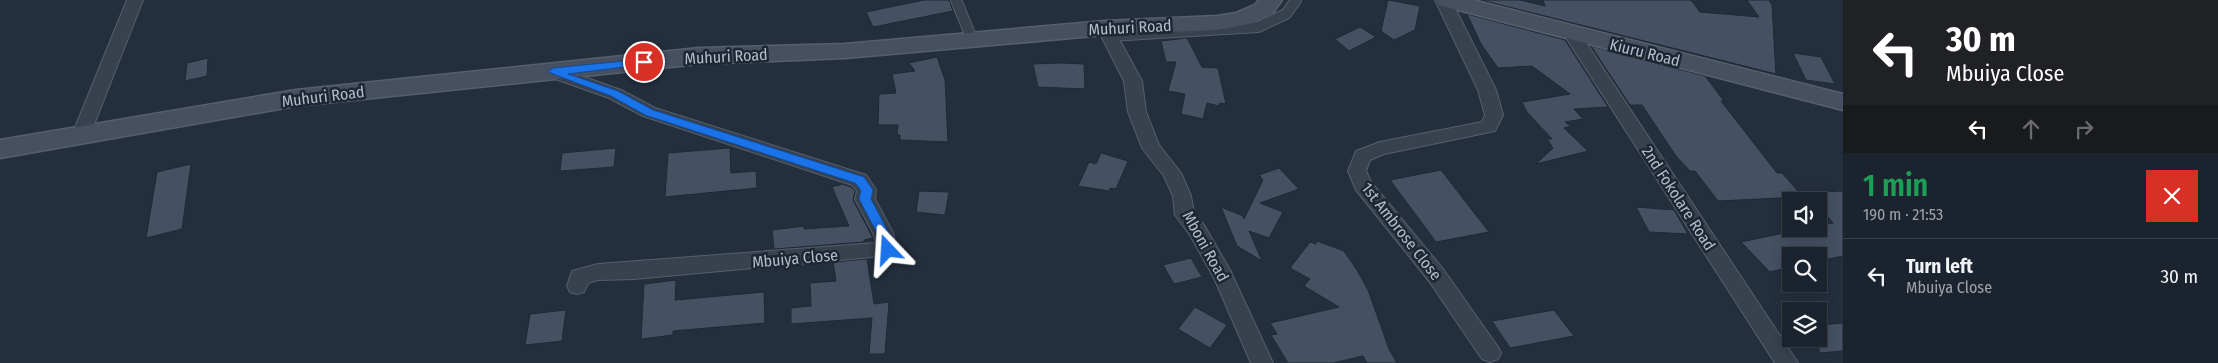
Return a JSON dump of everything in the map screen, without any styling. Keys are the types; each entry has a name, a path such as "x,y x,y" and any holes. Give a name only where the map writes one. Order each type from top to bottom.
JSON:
{"main road":[{"name":"Muhuri Road","path":"0,149 296,98 699,56 845,52 972,39 1110,38 1241,19 1263,10 1271,0"},
{"name":"Kiuru Road","path":"1447,0 1843,102"}],"street":[{"path":"81,135 135,0"},
{"name":"1st Ambrose Close","path":"1443,0 1486,90 1494,115 1489,127 1380,148 1362,156 1357,171 1364,185 1436,275 1490,353"},
{"name":"2nd Fokolare Road","path":"1571,33 1788,363"},
{"name":"Mboni Road","path":"1110,38 1118,57 1133,81 1137,112 1151,148 1172,173 1182,196 1185,215 1197,230 1223,276 1262,363"},
{"name":"Mbuiya Close","path":"553,72 615,94 649,112 860,180 867,190 865,199 883,233 888,250 634,271 598,272 579,277 577,286"}],"lane":[{"path":"956,0 972,39"},
{"path":"1110,38 1258,28 1274,22 1290,10 1296,0"}],"building":[{"path":"924,0 949,0 953,11 873,27 866,12"},
{"path":"1388,0 1420,6 1415,30 1394,40 1381,31"},
{"path":"1481,0 1520,0 1545,6 1543,0 1691,0 1700,12 1759,17 1747,0 1769,0 1772,5 1776,74"},
{"path":"1467,14 1565,40 1608,107 1574,109 1583,119 1565,122 1571,126 1564,128 1588,151 1536,164 1553,148 1547,139 1552,139 1527,112 1522,102 1570,94 1532,66 1498,68 1481,44"},
{"path":"1360,27 1376,37 1349,51 1335,39"},
{"path":"1187,38 1202,67 1218,68 1226,104 1220,103 1219,106 1207,103 1203,119 1181,114 1185,94 1168,91 1176,62 1166,62 1161,41"},
{"path":"1591,46 1705,76 1724,101 1721,101 1777,173 1782,173 1799,192 1782,192 1782,198 1718,201 1695,171 1690,171 1676,156 1642,105 1630,105"},
{"path":"1793,53 1821,57 1835,84 1806,80"},
{"path":"937,57 945,80 948,142 900,140 900,135 897,135 898,125 878,125 879,94 896,93 892,74 915,71 909,63"},
{"path":"208,58 207,76 185,81 187,63"},
{"path":"1033,64 1084,64 1085,89 1038,87"},
{"path":"616,148 614,167 560,171 562,153"},
{"path":"730,148 731,173 756,171 757,188 665,197 668,153"},
{"path":"1101,153 1128,161 1116,189 1110,188 1109,191 1078,186 1089,162 1096,164"},
{"path":"191,164 182,229 146,238 157,172"},
{"path":"1279,168 1299,189 1260,203 1283,212 1269,238 1249,231 1262,261 1237,246 1221,207 1243,216 1244,219 1263,180 1259,175"},
{"path":"1441,170 1489,232 1436,242 1390,180"},
{"path":"843,184 855,191 853,200 873,238 864,240 864,242 774,249 772,230 804,226 804,229 849,226 832,187"},
{"path":"919,191 949,192 945,215 916,212"},
{"path":"1843,191 1843,256 1827,259 1827,247 1782,247 1782,269 1770,272 1741,242 1782,233 1782,237 1827,237 1827,224 1833,223 1827,216 1827,192 1807,192"},
{"path":"1636,207 1674,210 1688,234 1649,232"},
{"path":"1317,241 1344,251 1357,270 1368,290 1389,349 1397,363 1367,363 1363,356 1333,363 1288,363 1271,335 1277,334 1270,323 1339,307 1304,286 1310,279 1290,268 1310,242 1316,244"},
{"path":"1191,258 1202,277 1174,284 1163,265"},
{"path":"867,259 874,304 889,302 885,354 869,354 872,318 791,324 791,308 811,306 810,283 836,281 833,262"},
{"path":"676,280 675,300 764,292 765,323 673,331 673,335 641,339 644,284"},
{"path":"1195,307 1227,325 1210,348 1178,329"},
{"path":"566,310 562,341 525,345 530,314"},
{"path":"1554,310 1574,336 1510,348 1492,321"},
{"path":"1843,323 1843,351 1819,353 1819,347 1827,347 1827,324"}],"route":[{"path":"644,62 553,72 615,94 649,112 860,180 867,190 865,199 883,233 888,250"}]}
